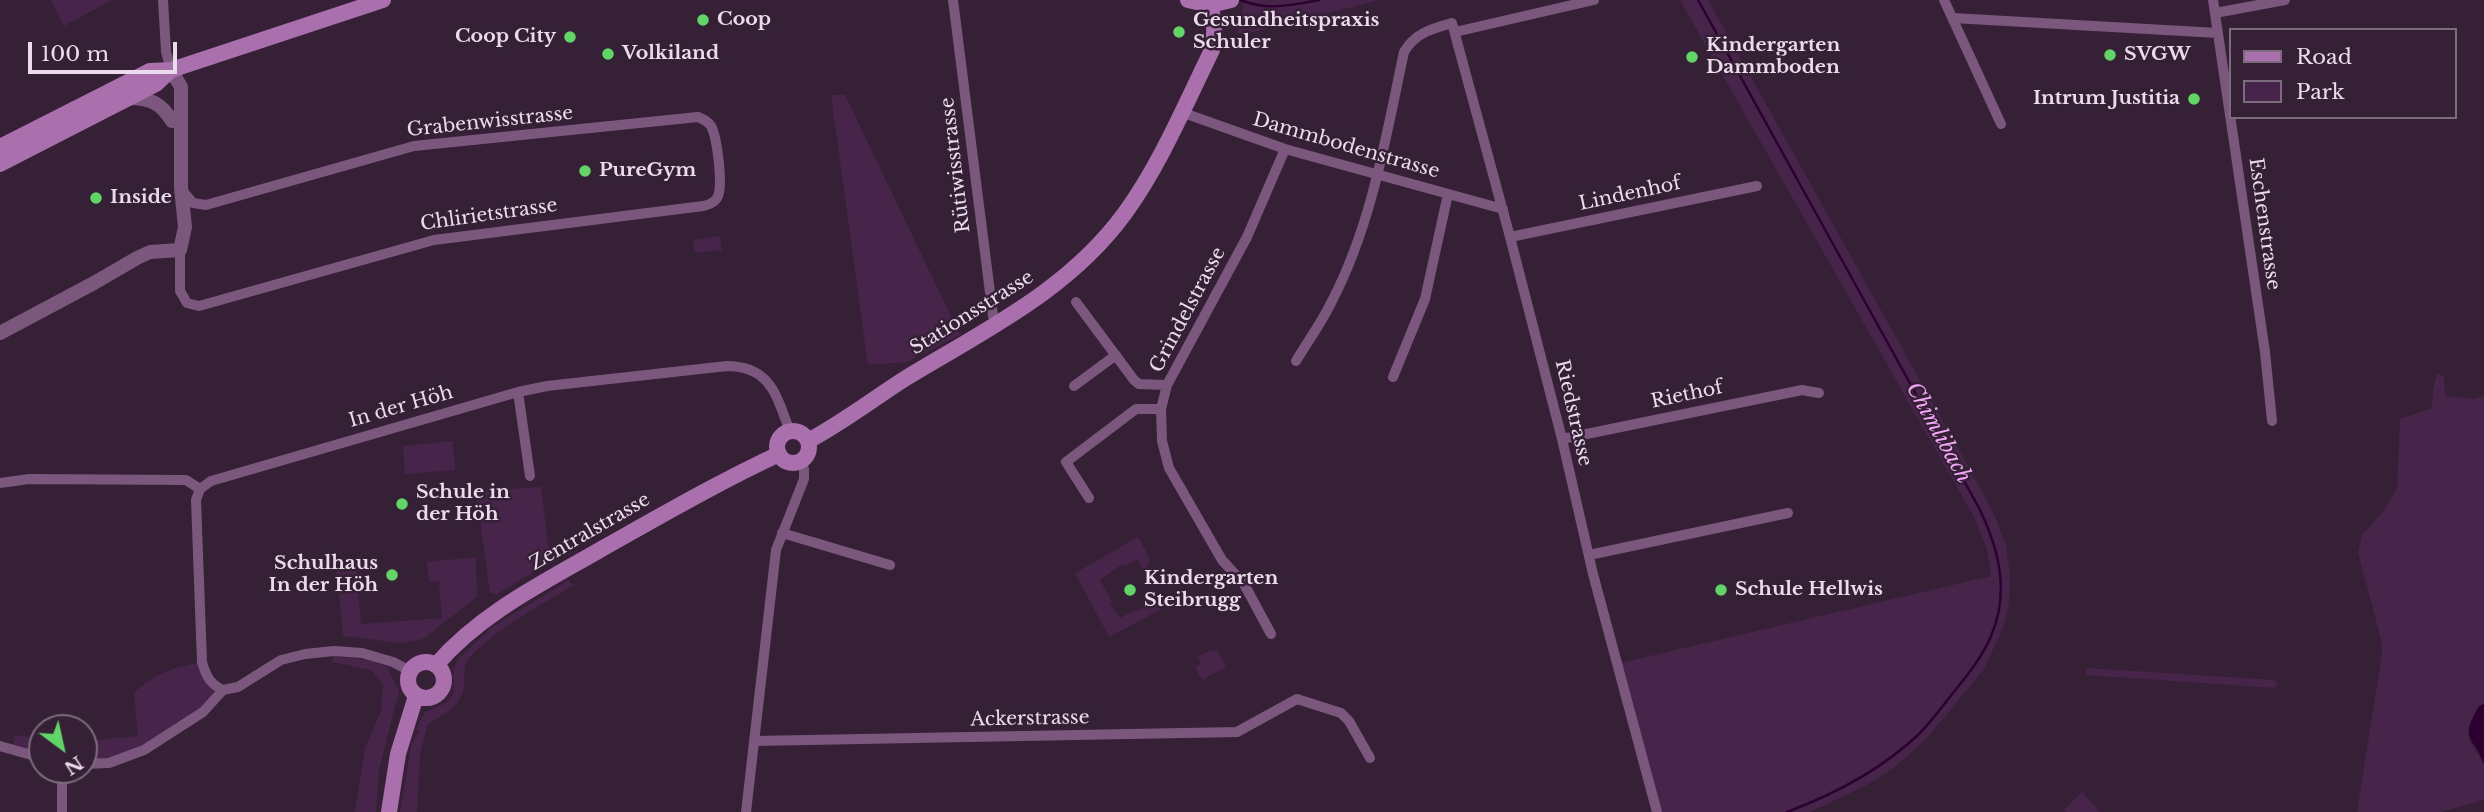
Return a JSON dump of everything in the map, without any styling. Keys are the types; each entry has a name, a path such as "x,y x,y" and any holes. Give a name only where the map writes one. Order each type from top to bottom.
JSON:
{"main road":[{"path":"0,147 150,71 172,71 383,0"},
{"path":"1188,0 1220,2"},
{"name":"Stationsstrasse","path":"808,441 997,326 1060,281 1098,244 1124,215 1150,176 1212,50 1220,2"},
{"path":"0,164 156,84 172,71"},
{"path":"790,432 802,434 808,441 807,454 801,461 788,462 779,454 780,438 790,432"},
{"name":"Zentralstrasse","path":"436,665 466,633 490,614 622,537 779,454"},
{"path":"425,662 436,665 444,677 441,690 430,698 416,696 407,682 410,670 425,662"},
{"path":"389,812 398,754 416,696"}],"street":[{"path":"163,0 166,52 172,71"},
{"name":"Rütiwisstrasse","path":"953,0 993,316 997,326"},
{"path":"1296,361 1333,300 1360,233 1378,173 1404,52 1411,41 1425,31 1594,0"},
{"path":"1944,0 2001,124"},
{"name":"Eschenstrasse","path":"2213,0 2228,101"},
{"path":"2215,13 2285,0"},
{"path":"1953,18 2218,33"},
{"name":"Riedstrasse","path":"1453,27 1503,209 1589,555 1657,812"},
{"name":"Chlirietstrasse","path":"172,71 180,290 187,303 199,306 434,240 703,206 718,198 721,184 712,127 702,119 691,117"},
{"name":"Chlirietstrasse","path":"172,71 181,87 181,188 185,227 180,250"},
{"path":"127,98 146,98 154,102 165,109 172,121"},
{"name":"Dammbodenstrasse","path":"1181,112 1285,149 1503,209"},
{"name":"Grabenwisstrasse","path":"181,188 193,202 206,205 414,146 691,117"},
{"name":"Eschenstrasse","path":"2231,119 2263,339 2272,421"},
{"name":"Grindelstrasse","path":"1271,634 1244,584 1222,560 1169,468 1162,441 1161,409 1167,385 1247,237 1285,149"},
{"name":"Lindenhof","path":"1510,237 1757,186"},
{"path":"1393,377 1425,299 1448,194"},
{"path":"0,333 150,252 180,250"},
{"path":"1076,302 1134,380 1139,384 1167,385"},
{"path":"1074,386 1116,355"},
{"name":"In der Höh","path":"200,489 211,481 239,472 547,386 714,368 747,367 764,376 772,387 790,432"},
{"name":"Riethof","path":"1562,439 1802,390 1818,393"},
{"path":"518,393 530,476"},
{"path":"1089,498 1066,462 1136,409 1161,409"},
{"path":"746,812 776,550 804,479 801,461"},
{"path":"0,483 36,479 186,480 200,489 196,499 202,662 213,685 223,690"},
{"path":"1589,555 1788,513"},
{"path":"782,533 890,565"},
{"path":"98,763 108,763 144,750 203,712 223,690 239,687 281,660 334,651 362,653 410,670"},
{"name":"Ackerstrasse","path":"754,741 1237,732 1297,693 1341,713 1349,721 1370,758"},
{"path":"0,746 28,754"},
{"path":"62,784 62,812"}],"green space":[{"path":"51,0 112,0 64,26"},
{"path":"1244,0 1379,0 1242,35 1238,33"},
{"path":"1680,0 1708,0 1980,488 1995,516 2006,546 2010,575 2009,603 2003,628 1984,669 1926,739 1894,768 1863,787 1810,812 1657,812 1616,664 1991,576 1987,550 1975,519"},
{"path":"831,95 845,95 960,335 907,362 868,365"},
{"path":"720,236 722,250 695,253 693,240"},
{"path":"2437,374 2444,376 2445,396 2474,399 2484,396 2484,704 2478,706 2469,740 2484,764 2484,800 2441,812 2357,812 2382,653 2381,639 2358,553 2362,535 2382,513 2397,489 2400,419 2432,408"},
{"path":"453,441 455,470 405,474 403,446"},
{"path":"541,487 549,553 554,560 497,594 490,593 476,491"},
{"path":"1138,537 1150,559 1147,568 1143,568 1137,559 1124,566 1122,564 1100,580 1112,602 1110,604 1120,618 1135,610 1136,612 1158,598 1160,610 1109,637 1075,573"},
{"path":"476,557 477,597 423,639 401,643 343,636 337,571 356,568 361,624 442,618 439,581 429,582 427,562"},
{"path":"569,580 573,585 505,627 468,660 460,699 451,709 428,724 420,754 417,812 400,812 411,746 419,731 416,729 425,712 439,707 452,697 457,660 492,627"},
{"path":"1211,650 1218,651 1226,667 1202,680 1195,667 1201,664 1197,657"},
{"path":"333,656 369,660 390,668 399,691 379,770 376,812 355,812 365,748 381,711 383,684 371,670 332,662"},
{"path":"202,662 223,690 203,712 144,750 98,761 98,740 138,736 134,692 151,680 182,666"},
{"path":"2087,668 2274,680 2277,685 2275,688 2085,675"},
{"path":"14,735 28,736 28,754 14,750"},
{"path":"2082,792 2100,812 2064,810"}],"shaded area":[{"path":"2484,704 2484,764 2469,733 2479,706"}],"waterway":[{"name":"Chimlibach","path":"1241,0 1270,6 1319,0"},
{"name":"Chimlibach","path":"1698,0 1979,508 1992,539 2000,571 2000,603 1988,644 1969,673 1928,724 1904,747 1873,770 1840,789 1787,812"}],"place":[{"name":"Coop","path":"703,20"},
{"name":"Gesundheitspraxis Schuler","path":"1179,32"},
{"name":"Coop City","path":"570,37"},
{"name":"Volkiland","path":"608,54"},
{"name":"SVGW","path":"2110,55"},
{"name":"Kindergarten Dammboden","path":"1692,57"},
{"name":"Intrum Justitia","path":"2194,99"},
{"name":"PureGym","path":"585,171"},
{"name":"Inside","path":"96,198"},
{"name":"Schule in der Höh","path":"402,504"},
{"name":"Schulhaus In der Höh","path":"392,575"},
{"name":"Kindergarten Steibrugg","path":"1130,590"},
{"name":"Schule Hellwis","path":"1721,590"}]}
